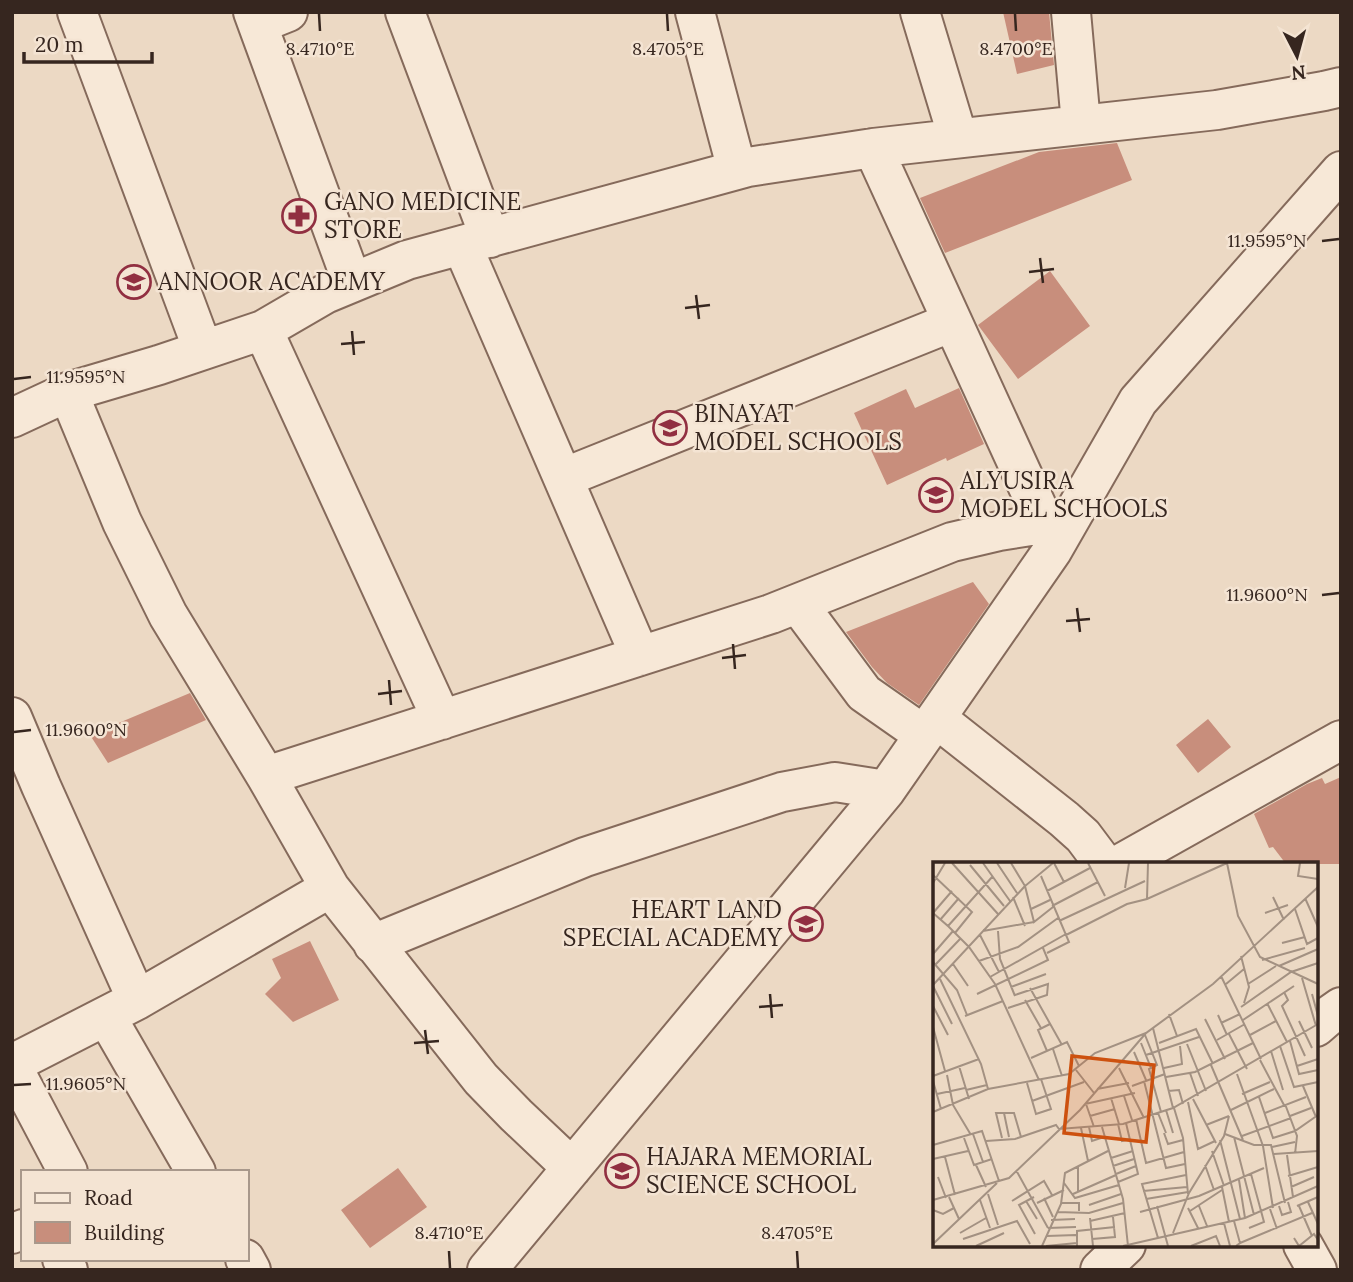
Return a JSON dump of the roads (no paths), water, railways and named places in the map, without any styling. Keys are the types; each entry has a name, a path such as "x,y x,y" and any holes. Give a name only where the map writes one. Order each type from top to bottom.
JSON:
{"street":[{"path":"77,12 203,350"},
{"path":"405,12 476,242 563,478 640,656"},
{"path":"920,12 958,138"},
{"path":"1071,12 1081,124"},
{"path":"697,13 737,170"},
{"path":"266,16 352,282"},
{"path":"12,418 68,392 263,330 325,294 407,260 748,167 873,148 1217,110 1341,87"},
{"path":"873,148 952,322 1057,522"},
{"path":"487,1270 886,790 1052,551 1057,522 1138,401 1341,171"},
{"path":"563,478 952,322"},
{"path":"263,330 442,720"},
{"path":"68,392 122,522 168,615 266,776 330,888 481,1079 572,1167"},
{"path":"266,776 771,614 953,542 999,531 1057,522"},
{"path":"798,604 864,693 930,727 1064,819 1083,836 1102,862"},
{"path":"12,717 41,786 122,1008 194,1170"},
{"path":"1124,862 1341,740"},
{"path":"373,944 585,857 782,792 835,782 886,790"},
{"path":"67,1170 12,1065 122,1008 330,888"},
{"path":"1318,1025 1341,1007"},
{"path":"1100,1270 1124,1247"},
{"path":"1304,1247 1317,1270"}],"place":[{"name":"GANO MEDICINE STORE","path":"299,216"},
{"name":"ANNOOR ACADEMY","path":"134,282"},
{"name":"BINAYAT MODEL SCHOOLS","path":"670,428"},
{"name":"ALYUSIRA MODEL SCHOOLS","path":"936,495"},
{"name":"HEART LAND SPECIAL ACADEMY","path":"806,924"},
{"name":"HAJARA MEMORIAL SCIENCE SCHOOL","path":"622,1171"}]}
